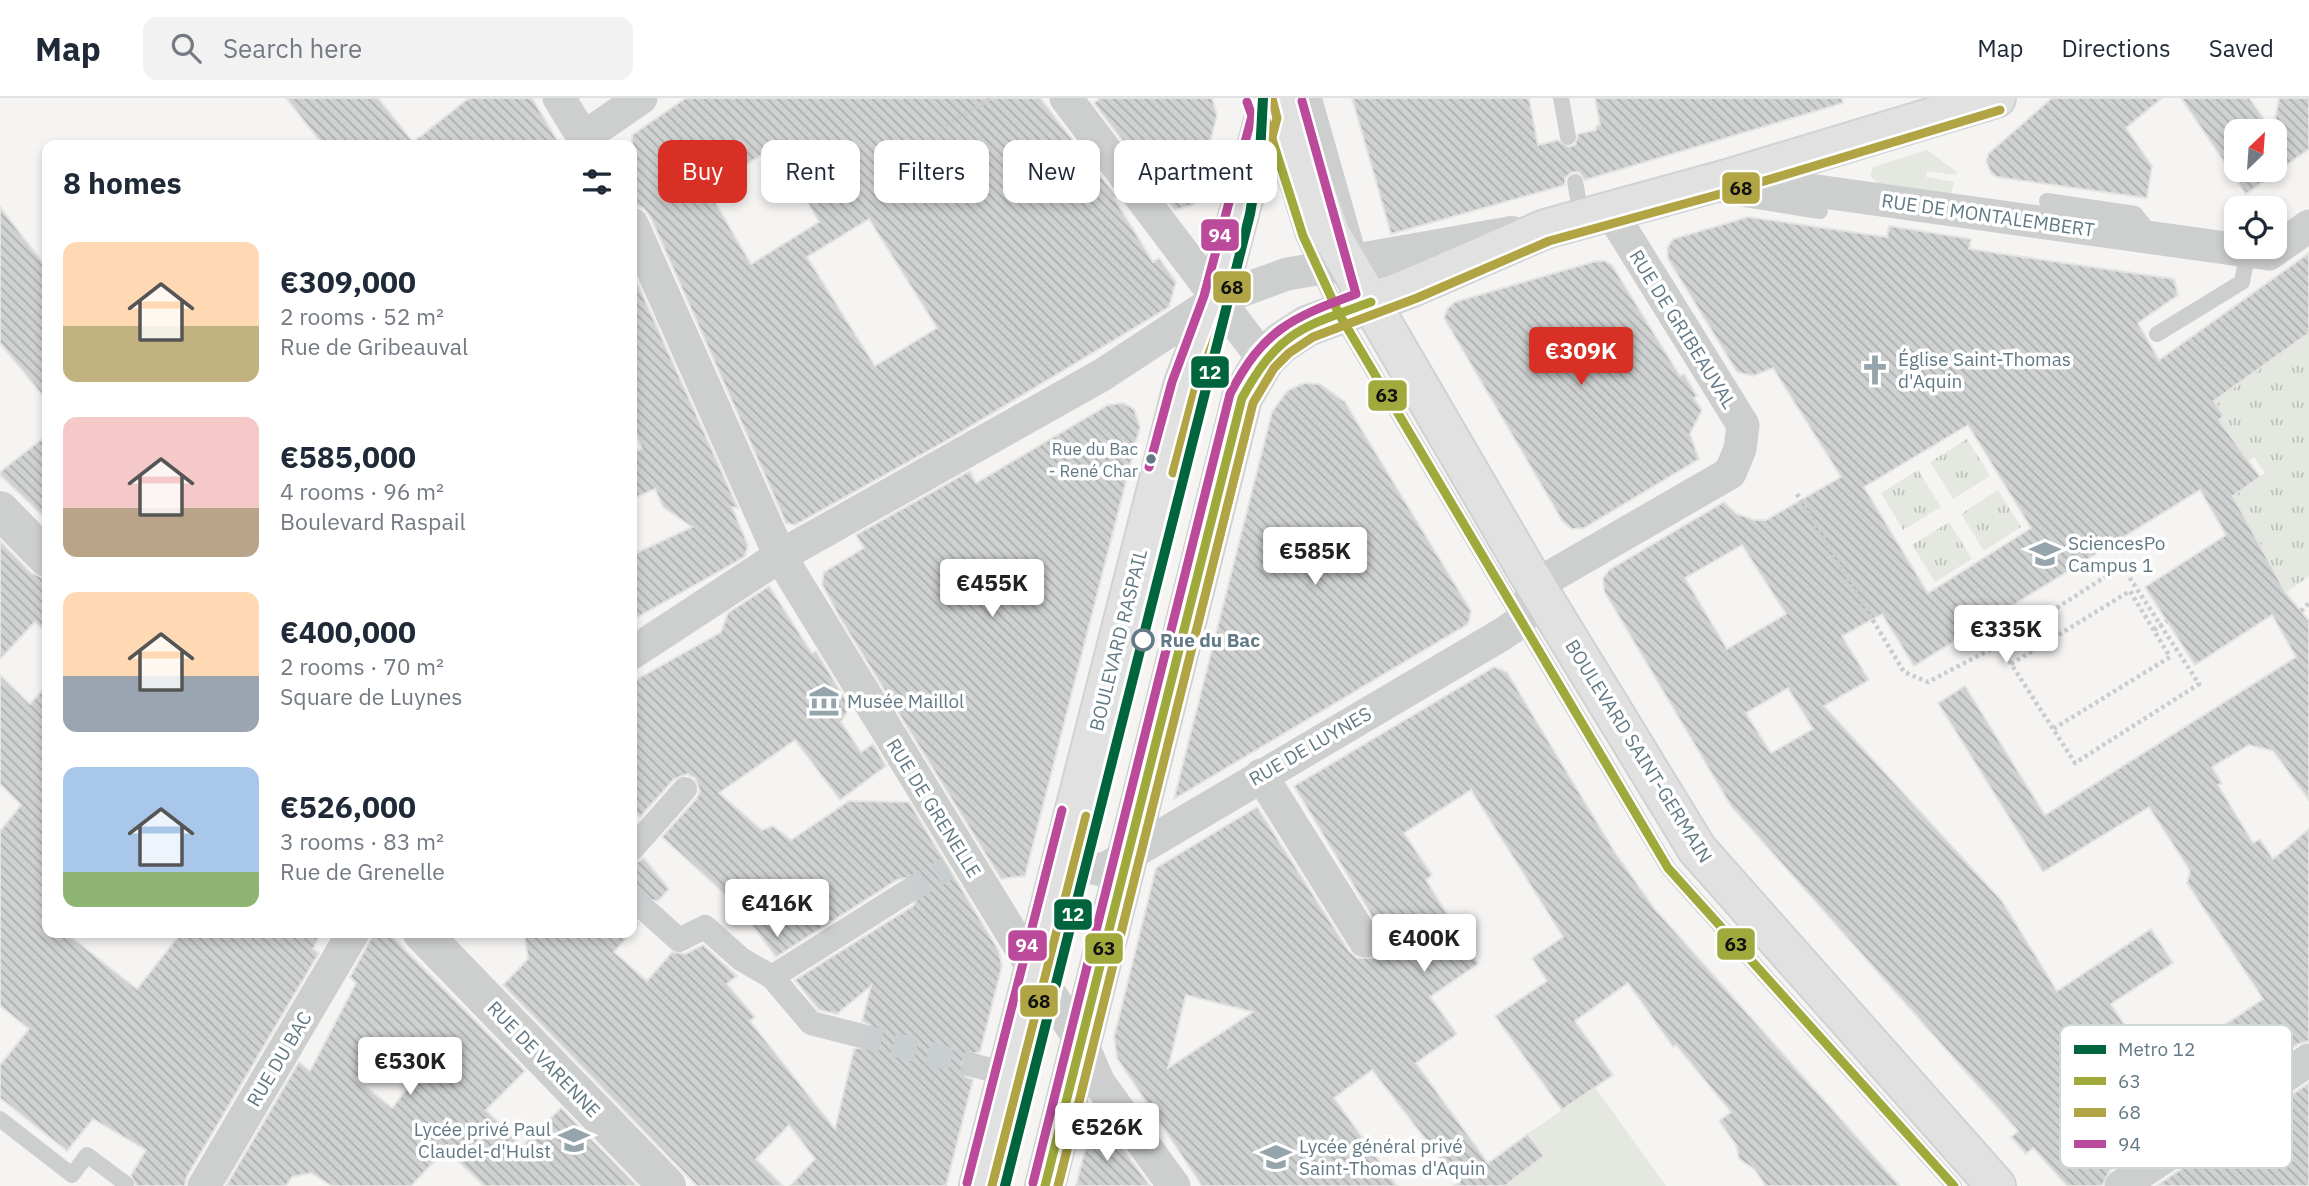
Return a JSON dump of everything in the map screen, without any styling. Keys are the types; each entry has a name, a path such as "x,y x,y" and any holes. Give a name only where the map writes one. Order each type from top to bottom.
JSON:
{"main road":[{"path":"1045,1186 1242,398 1264,360 1281,343 1307,326 1545,229 1727,179 1996,98"},
{"name":"BOULEVARD RASPAIL","path":"979,1186 992,1070 1033,968 1183,386 1216,300 1269,102"},
{"name":"BOULEVARD SAINT-GERMAIN","path":"1269,102 1330,233 1355,308 1536,585 1697,849 1996,1186"}],"street":[{"path":"559,98 584,140"},
{"path":"588,140 641,98"},
{"path":"1066,98 1216,300 1264,360"},
{"name":"RUE DE MONTALEMBERT","path":"1727,179 2224,248"},
{"name":"RUE DE GRIBEAUVAL","path":"1536,585 1730,473 1740,449 1743,425 1597,216"},
{"name":"RUE DE MONTALEMBERT","path":"2287,241 2309,226"},
{"path":"637,650 780,556 1101,375 1216,300 1253,284 1342,265 1545,229"},
{"name":"RUE DE GRENELLE","path":"637,235 780,556 957,864 1033,968 1081,1041 1099,1083 1174,1186"},
{"path":"0,510 42,553"},
{"path":"1520,622 1536,585"},
{"name":"RUE DE LUYNES","path":"1062,862 1103,870 1520,622"},
{"path":"1261,775 1364,941"},
{"path":"637,843 685,789"},
{"path":"772,977 905,893"},
{"path":"649,913 679,940 705,927 741,958 772,977 811,1023 858,1035"},
{"name":"RUE DU BAC","path":"204,1186 351,938"},
{"name":"RUE DE VARENNE","path":"427,938 667,1186"},
{"path":"2292,1071 2309,1060"},
{"path":"2121,1186 2148,1168"}],"lane":[{"name":"BOULEVARD SAINT-GERMAIN","path":"1314,98 1342,265"},
{"path":"1561,98 1568,137"},
{"path":"1575,183 1597,216"},
{"path":"1686,190 1820,211"},
{"path":"2047,201 2135,214 2153,238"},
{"path":"2157,334 2242,282 2246,259"},
{"name":"BOULEVARD SAINT-GERMAIN","path":"1355,308 1520,622 1668,868 1954,1186"},
{"path":"0,1119 72,1175 88,1155 126,1184"}],"path":[{"path":"940,130 990,98"},
{"path":"1797,494 1904,672 1928,682 1998,645 2122,565 2199,684 2075,763 1998,645"},
{"path":"2011,664 2130,591 2170,657 2053,729"},
{"path":"2301,611 2309,603"},
{"path":"2154,630 2167,621"}],"green space":[{"path":"1927,150 1957,172 1956,175 1927,171 1926,177 1954,182 1951,195 1880,185 1870,176 1873,167"},
{"path":"2309,333 2309,576 2286,593 2233,496 2265,473 2254,457 2249,461 2219,420 2224,415 2214,401"},
{"path":"1967,439 1990,476 1953,499 1930,462"},
{"path":"1918,470 1941,507 1903,530 1881,493"},
{"path":"1998,490 2021,527 1984,551 1961,514"},
{"path":"1949,522 1972,559 1935,582 1912,545"},
{"path":"1595,1087 1666,1186 1504,1186 1545,1156 1529,1133"}],"building":[{"path":"286,98 378,98 411,140 319,140"},
{"path":"469,98 532,98 557,140 416,140"},
{"path":"686,98 1040,98 1073,140 1003,140 1003,203 1100,203 1100,175 1114,193 1114,203 1117,203 1153,262 1159,258 1176,282 1169,307 951,438 795,525 786,523 650,216 643,208 637,206 637,140 632,140 632,135","holes":["658,140 747,140 747,164 761,155 761,140 860,140 860,203 808,203 819,222 751,264 716,203 658,203","869,219 937,328 875,366 807,257"]},
{"path":"1100,98 1212,98 1217,115 1211,140 1122,140 1094,103"},
{"path":"1352,98 1529,98 1538,145 1558,140 1569,147 1575,145 1578,134 1596,130 1596,126 1600,125 1595,98 1842,98 1843,103 1585,180 1579,172 1572,172 1565,178 1565,185 1391,234"},
{"path":"2052,98 2162,98 2126,128 2152,166 2147,198 1997,177 1991,173 1986,161 1989,153"},
{"path":"2181,98 2249,98 2264,119 2224,119 2224,162"},
{"path":"2279,98 2309,98 2309,149 2287,165 2287,119 2275,119"},
{"path":"2238,182 2263,182 2246,194"},
{"path":"1170,203 1195,203 1194,205 1175,210"},
{"path":"0,207 42,262 42,395 0,343"},
{"path":"1748,217 1887,237 1889,226 1971,239 1969,249 2174,279 2178,295 2138,323 2159,360 2309,253 2309,333 2214,401 2224,416 2219,420 2260,477 2233,496 2286,593 2309,621 2309,800 2273,751 2249,745 2212,767 2222,783 2218,785 2253,843 2260,839 2273,859 2309,829 2309,1041 2292,1048 2292,1025 2224,1025 2263,999 2187,883 2190,871 2149,807 2043,872 1938,703 1965,686 2045,815 2296,657 2272,615 2195,665 2145,587 2226,535 2200,490 1914,666 1882,614 1842,636 1869,680 1824,706 2002,901 2057,991 2151,929 2173,963 2111,1004 2124,1025 2060,1025 2060,1168 2113,1168 2102,1186 2067,1186 2033,1148 2026,1154 2011,1137 2018,1131 1731,806 1604,591 1603,578 1609,570 1724,502 1737,514 1754,520 1766,520 1841,477 1773,368 1753,376 1737,372 1668,259 1667,248 1673,239","holes":["1968,425 2031,528 1928,593 1864,487","1742,545 1786,614 1727,649 1685,578","1788,688 1813,729 1771,753 1746,713"]},
{"path":"1596,261 1605,261 1612,265 1680,376 1684,374 1697,396 1694,398 1702,410 1690,434 1699,459 1584,528 1572,529 1563,522 1444,318 1447,309 1455,302"},
{"path":"637,282 738,508 732,507 748,545 745,556 637,617 637,553 692,527 663,507 655,489 637,497 637,451 642,449 637,437"},
{"path":"1304,383 1320,384 1345,402 1471,611 1468,624 1174,799 1272,412 1287,391"},
{"path":"1123,403 1134,409 1140,427 1025,876 1001,879 840,618 822,584 824,572 864,548 856,535 970,471 976,483 1108,405"},
{"path":"42,439 42,515 0,475 0,472"},
{"path":"0,541 31,573 42,577 42,628 35,622 0,659"},
{"path":"769,586 812,653 816,651 850,707 841,722 861,752 873,744 886,766 840,800 795,740 719,793 762,830 773,826 791,840 849,801 909,802 999,951 1002,966 980,1052 966,1055 962,1063 965,1076 973,1080 946,1186 790,1186 815,1159 789,1125 756,1159 783,1186 697,1186 503,985 528,959 525,938 627,938 614,952 647,981 672,952 685,954 703,945 737,976 727,984 755,1017 750,1021 835,1129 854,1049 868,1046 872,1038 869,1025 862,1021 871,986 837,1014 819,1010 795,980 913,906 920,893 917,885 905,878 897,880 776,957 737,905 662,837 697,798 700,791 695,778 687,774 674,779 640,817 637,814 637,679 721,632 728,613"},
{"path":"1494,667 1507,672 1614,851 1654,908 1900,1186 1766,1186 1754,1169 1739,1159 1736,1145 1719,1121 1731,1112 1676,1045 1673,1047 1628,983 1575,1021 1613,1075 1562,1110 1495,1016 1547,981 1532,958 1563,937 1471,790 1404,833 1432,875 1426,880 1478,964 1430,997 1457,1034 1416,1063 1488,1163 1528,1134 1544,1156 1505,1186 1454,1186 1459,1183 1372,1070 1334,1098 1397,1186 1202,1186 1117,1058 1114,1037 1156,868 1257,807 1349,951 1357,958 1375,958 1382,949 1381,931 1294,786","holes":["1186,995 1253,1012 1168,1068"]},
{"path":"0,675 30,704 42,691 42,938 72,938 137,989 177,938 318,938 313,949 319,953 187,1176 185,1186 136,1186 131,1175 146,1150 93,1119 67,1151 0,1098 0,1065 29,1029 0,1006 0,831 21,805 0,784"},
{"path":"644,858 669,889 658,901 645,899 637,908 637,862"},
{"path":"371,938 394,938 525,1071 486,1110 522,1146 561,1108 637,1186 484,1186 446,1149 411,1186 332,1186 311,1173 292,1177 286,1186 226,1186 299,1062 310,1071 356,983 350,977","holes":["389,1038 424,1067 392,1108 357,1079"]},
{"path":"2309,1083 2309,1186 2156,1186 2183,1168 2292,1168 2292,1094"},
{"path":"1107,1127 1150,1186 1076,1186 1090,1129"}],"tunnel":[{"path":"905,893 948,868"},
{"path":"637,903 649,913"},
{"path":"858,1035 976,1066"}],"metro line":[{"name":"12","path":"1005,1186 1250,214 1260,154 1263,98"}],"transit line":[{"name":"63","path":"1259,98 1303,236 1339,314 1668,868 1954,1186"},
{"name":"68","path":"1173,473 1195,390 1228,303 1277,118 1272,98"},
{"name":"94","path":"1033,1183 1230,394 1254,355 1281,329 1296,319 1356,294 1302,101"},
{"name":"94","path":"1149,467 1172,382 1204,296 1252,116 1247,102"},
{"name":"68","path":"1058,1186 1253,403 1274,368 1289,353 1313,337 1417,298 1549,241 1731,191 2000,110"},
{"name":"63","path":"1045,1186 1242,398 1268,358 1294,334 1327,318 1371,302"},
{"name":"94","path":"967,1183 1062,810"},
{"name":"68","path":"992,1186 1086,816"}],"place":[{"name":"Église Saint-Thomas d'Aquin","path":"1875,370"},
{"name":"Rue du Bac - René Char","path":"1151,459"},
{"name":"SciencesPo Campus 1","path":"2045,554"},
{"name":"Rue du Bac","path":"1143,640"},
{"name":"Musée Maillol","path":"824,701"},
{"name":"Lycée privé Paul Claudel-d'Hulst","path":"574,1140"},
{"name":"Lycée général privé Saint-Thomas d'Aquin","path":"1276,1157"}]}
